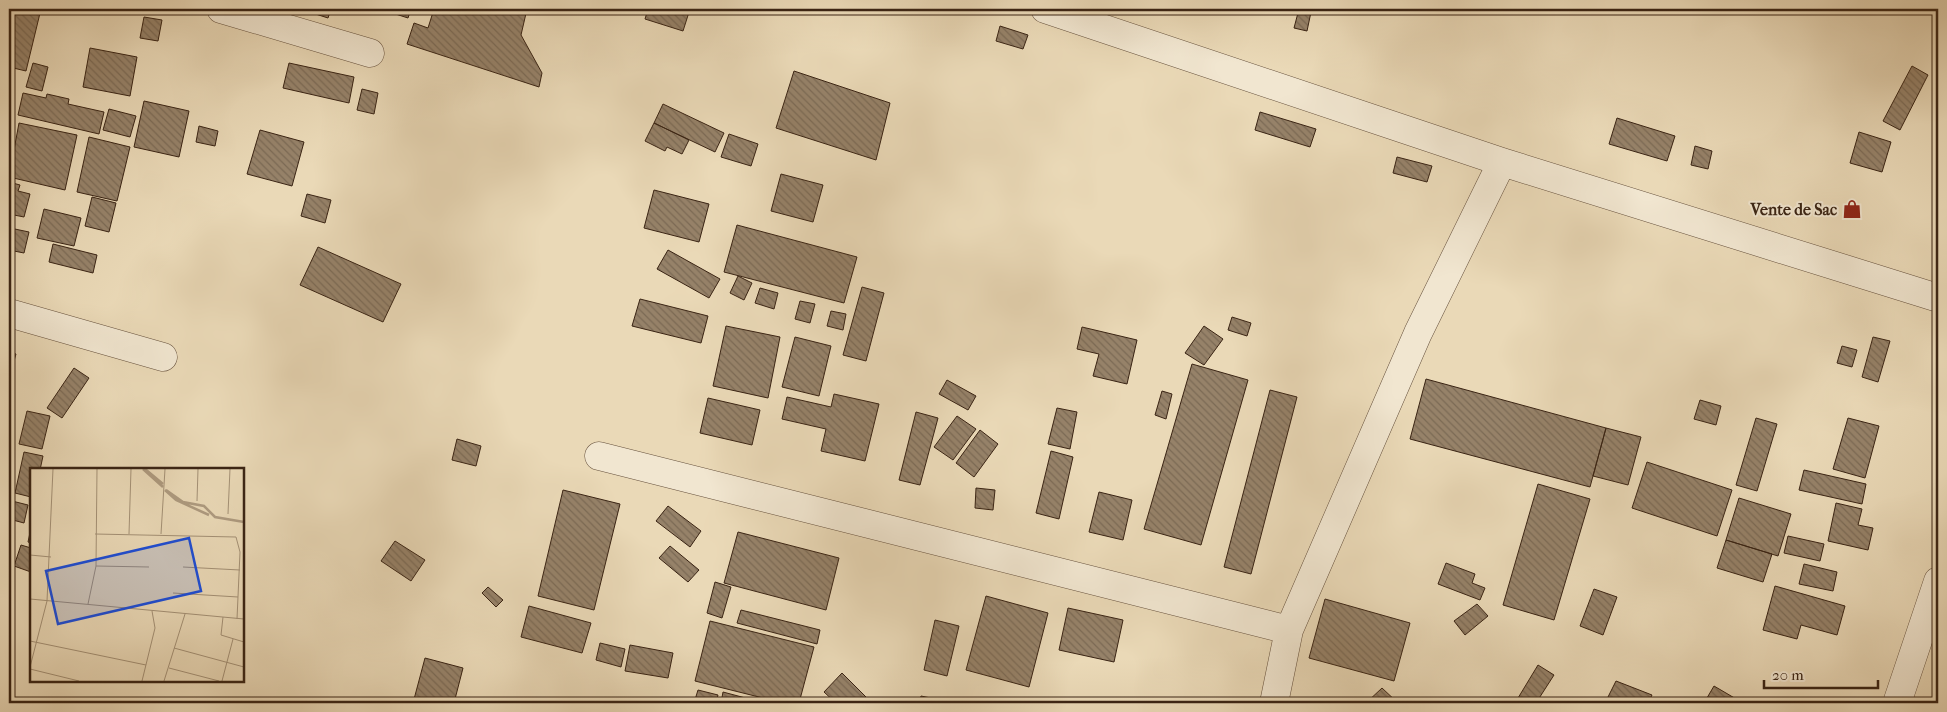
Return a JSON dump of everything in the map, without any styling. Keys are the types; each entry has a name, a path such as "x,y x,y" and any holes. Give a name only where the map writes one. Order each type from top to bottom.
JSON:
{"street":[{"path":"221,9 370,53"},
{"path":"1045,9 1502,162 1938,298"},
{"path":"1274,703 1289,630 1418,333 1502,162"},
{"path":"9,313 163,357"},
{"path":"599,456 1289,630"},
{"path":"1897,703 1938,581"}],"building":[{"path":"9,9 41,9 26,71 9,67"},
{"path":"300,9 331,9 328,18"},
{"path":"380,9 411,9 408,18"},
{"path":"434,9 527,9 521,35 542,73 539,87 407,44 414,23 428,28"},
{"path":"648,9 690,9 683,31 645,19"},
{"path":"1299,9 1311,12 1307,31 1294,28"},
{"path":"144,17 162,20 158,41 140,38"},
{"path":"1000,26 1028,35 1023,49 996,41"},
{"path":"90,48 137,57 130,96 83,87"},
{"path":"33,63 48,67 42,91 26,87"},
{"path":"289,63 354,77 349,103 283,88"},
{"path":"1912,66 1928,75 1900,130 1883,121"},
{"path":"794,71 890,103 876,160 776,128"},
{"path":"362,89 378,93 374,114 357,110"},
{"path":"23,93 46,98 47,94 69,99 68,104 104,112 99,134 18,115"},
{"path":"144,101 189,111 179,157 134,147"},
{"path":"663,104 724,133 715,152 654,123"},
{"path":"109,109 136,116 130,137 103,130"},
{"path":"1260,112 1316,129 1310,147 1255,130"},
{"path":"1617,118 1675,136 1667,161 1609,144"},
{"path":"19,123 77,135 65,190 9,177"},
{"path":"654,123 689,140 682,154 667,147 665,151 645,141"},
{"path":"199,126 218,131 215,146 196,142"},
{"path":"260,130 304,142 292,186 247,174"},
{"path":"1859,132 1891,142 1882,172 1850,163"},
{"path":"729,134 758,144 751,166 721,157"},
{"path":"89,137 130,147 117,201 77,192"},
{"path":"1695,146 1712,151 1708,169 1691,165"},
{"path":"1397,157 1432,166 1427,182 1393,173"},
{"path":"781,174 823,185 813,222 771,211"},
{"path":"9,182 20,185 18,191 30,194 24,217 14,215 12,223 9,222"},
{"path":"654,190 709,204 699,242 644,228"},
{"path":"307,194 331,200 325,223 301,216"},
{"path":"92,197 116,203 109,232 85,226"},
{"path":"44,209 81,218 74,246 37,238"},
{"path":"737,225 857,257 844,303 724,272"},
{"path":"10,228 29,232 24,253 9,250"},
{"path":"53,244 97,255 93,273 49,262"},
{"path":"318,247 401,284 383,322 300,285"},
{"path":"668,250 720,279 709,298 657,269"},
{"path":"738,276 752,283 744,300 730,293"},
{"path":"862,287 884,293 866,361 843,355"},
{"path":"760,288 778,293 774,309 755,303"},
{"path":"640,299 708,316 701,343 632,326"},
{"path":"800,301 815,304 810,323 795,319"},
{"path":"831,311 846,314 843,330 827,326"},
{"path":"1232,317 1251,323 1247,336 1228,330"},
{"path":"726,326 780,337 768,398 713,386"},
{"path":"1204,326 1223,339 1204,365 1185,353"},
{"path":"1082,327 1137,340 1127,384 1093,376 1099,354 1077,349"},
{"path":"795,337 831,346 819,396 782,387"},
{"path":"1873,337 1890,341 1878,382 1862,377"},
{"path":"1842,346 1857,350 1852,367 1837,363"},
{"path":"9,352 16,354 9,378"},
{"path":"1192,364 1248,380 1201,545 1144,529"},
{"path":"74,368 89,378 62,418 47,408"},
{"path":"1426,379 1606,428 1590,487 1410,439"},
{"path":"947,380 976,396 968,410 939,394"},
{"path":"1270,390 1297,397 1251,574 1224,567"},
{"path":"1162,391 1172,394 1166,419 1155,415"},
{"path":"834,394 879,404 865,461 821,451 826,429 782,419 787,397 831,407"},
{"path":"708,398 760,410 752,445 700,433"},
{"path":"1700,400 1721,406 1716,425 1694,419"},
{"path":"1057,408 1077,412 1070,449 1048,444"},
{"path":"27,411 50,416 42,449 19,444"},
{"path":"916,412 938,418 920,485 899,480"},
{"path":"957,416 976,429 953,460 934,447"},
{"path":"1756,418 1777,424 1757,491 1736,485"},
{"path":"1848,418 1879,426 1865,478 1833,469"},
{"path":"1606,428 1641,437 1628,485 1593,476"},
{"path":"980,430 998,444 974,477 956,463"},
{"path":"457,439 481,446 476,466 452,460"},
{"path":"1051,451 1073,457 1059,519 1036,513"},
{"path":"24,452 43,456 40,468 30,468 30,497 15,493"},
{"path":"1647,462 1732,490 1717,536 1632,508"},
{"path":"1804,470 1866,484 1862,504 1799,490"},
{"path":"1538,484 1590,499 1554,620 1503,605"},
{"path":"976,488 995,490 993,510 975,508"},
{"path":"563,490 620,504 594,610 538,596"},
{"path":"1099,492 1132,500 1123,540 1089,532"},
{"path":"1739,498 1791,514 1778,556 1726,540"},
{"path":"12,501 28,505 24,523 9,519"},
{"path":"1836,503 1862,509 1858,525 1873,528 1868,550 1828,541"},
{"path":"668,506 701,531 690,547 656,521"},
{"path":"738,532 839,558 826,610 724,583"},
{"path":"1788,536 1824,544 1820,561 1784,553"},
{"path":"1726,540 1772,554 1763,582 1717,568"},
{"path":"395,541 425,560 411,581 381,561"},
{"path":"21,545 30,548 30,572 14,566"},
{"path":"670,546 699,570 688,582 659,558"},
{"path":"1446,563 1475,574 1472,583 1485,588 1480,600 1438,584"},
{"path":"1804,564 1837,572 1833,591 1799,584"},
{"path":"715,582 731,587 722,618 707,613"},
{"path":"1775,586 1845,606 1837,635 1801,625 1797,639 1763,630"},
{"path":"488,587 503,600 496,607 482,593"},
{"path":"1594,589 1617,597 1603,635 1580,626"},
{"path":"986,596 1048,613 1029,687 966,670"},
{"path":"1325,599 1410,623 1394,681 1309,658"},
{"path":"1477,604 1488,616 1465,635 1454,621"},
{"path":"529,606 591,623 582,653 521,637"},
{"path":"1068,608 1123,620 1114,662 1059,650"},
{"path":"741,610 820,630 817,644 737,623"},
{"path":"935,620 959,626 947,676 924,670"},
{"path":"710,621 814,647 799,703 783,703 695,681"},
{"path":"600,643 625,649 621,667 596,660"},
{"path":"630,645 673,653 668,678 625,671"},
{"path":"425,658 463,668 454,703 413,703"},
{"path":"1538,665 1554,675 1536,703 1515,703"},
{"path":"842,673 872,703 836,703 824,692"},
{"path":"1616,681 1652,695 1648,703 1617,703 1607,699"},
{"path":"1714,686 1743,703 1704,703"},
{"path":"1382,688 1398,703 1366,703"},
{"path":"698,690 718,695 716,703 694,703"},
{"path":"723,692 753,700 752,703 721,703"},
{"path":"921,696 955,703 919,703"}],"place":[{"name":"Vente de Sac","path":"1852,209"}]}
